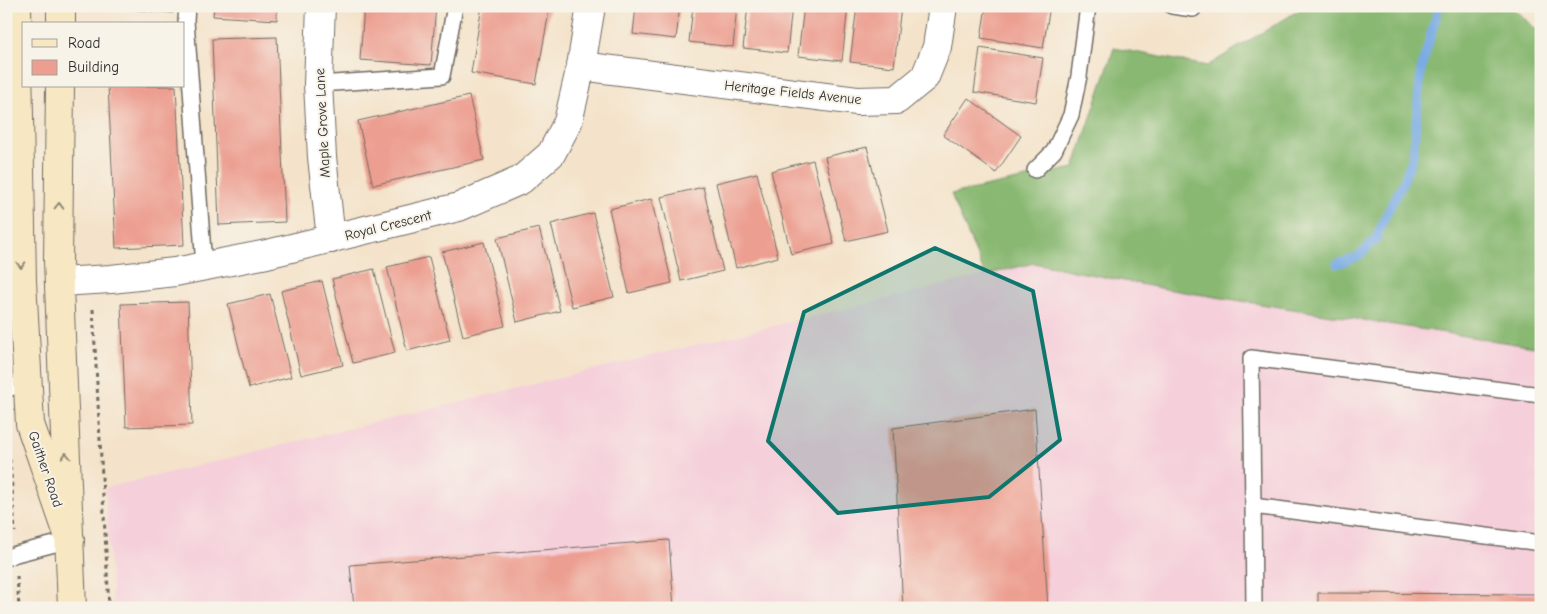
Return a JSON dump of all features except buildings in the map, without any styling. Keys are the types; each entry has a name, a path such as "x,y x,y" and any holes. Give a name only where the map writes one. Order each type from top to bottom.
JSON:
{"main road":[{"name":"Gaither Road","path":"17,6 22,281 17,385 70,540"},
{"path":"61,22 62,6"},
{"name":"Gaither Road","path":"60,88 59,282 72,608"}],"street":[{"name":"Maple Grove Lane","path":"321,6 318,84 322,157 331,239"},
{"name":"Royal Crescent","path":"59,282 111,279 174,272 266,254 459,207 521,180 551,154 568,122 581,66 591,6"},
{"name":"Heritage Fields Avenue","path":"581,66 856,101 897,100 926,77 937,47 943,6"}],"lane":[{"path":"187,6 186,21 204,266"},
{"path":"318,84 442,76 455,6"},
{"path":"1035,170 1054,151 1071,115 1079,76 1088,6"},
{"path":"1172,6 1192,9 1193,6"},
{"path":"1254,608 1251,358 1541,395"},
{"path":"1253,506 1541,543"},
{"path":"11,556 70,540"}],"path":[{"path":"10,454 11,556 19,608"},
{"path":"102,480 109,608"}],"highlighted area":[{"path":"935,248 1033,291 1060,440 989,497 838,513 768,441 804,312"}],"shaded area":[{"path":"1034,263 1165,289 1541,348 1541,608 113,608 105,488"}],"green space":[{"path":"1306,6 1510,6 1541,33 1541,348 1165,289 1034,263 985,275 951,194 1074,168 1114,48 1207,66"}],"waterway":[{"path":"1337,264 1359,256 1376,239 1403,183 1413,156 1421,70 1439,6"}]}
